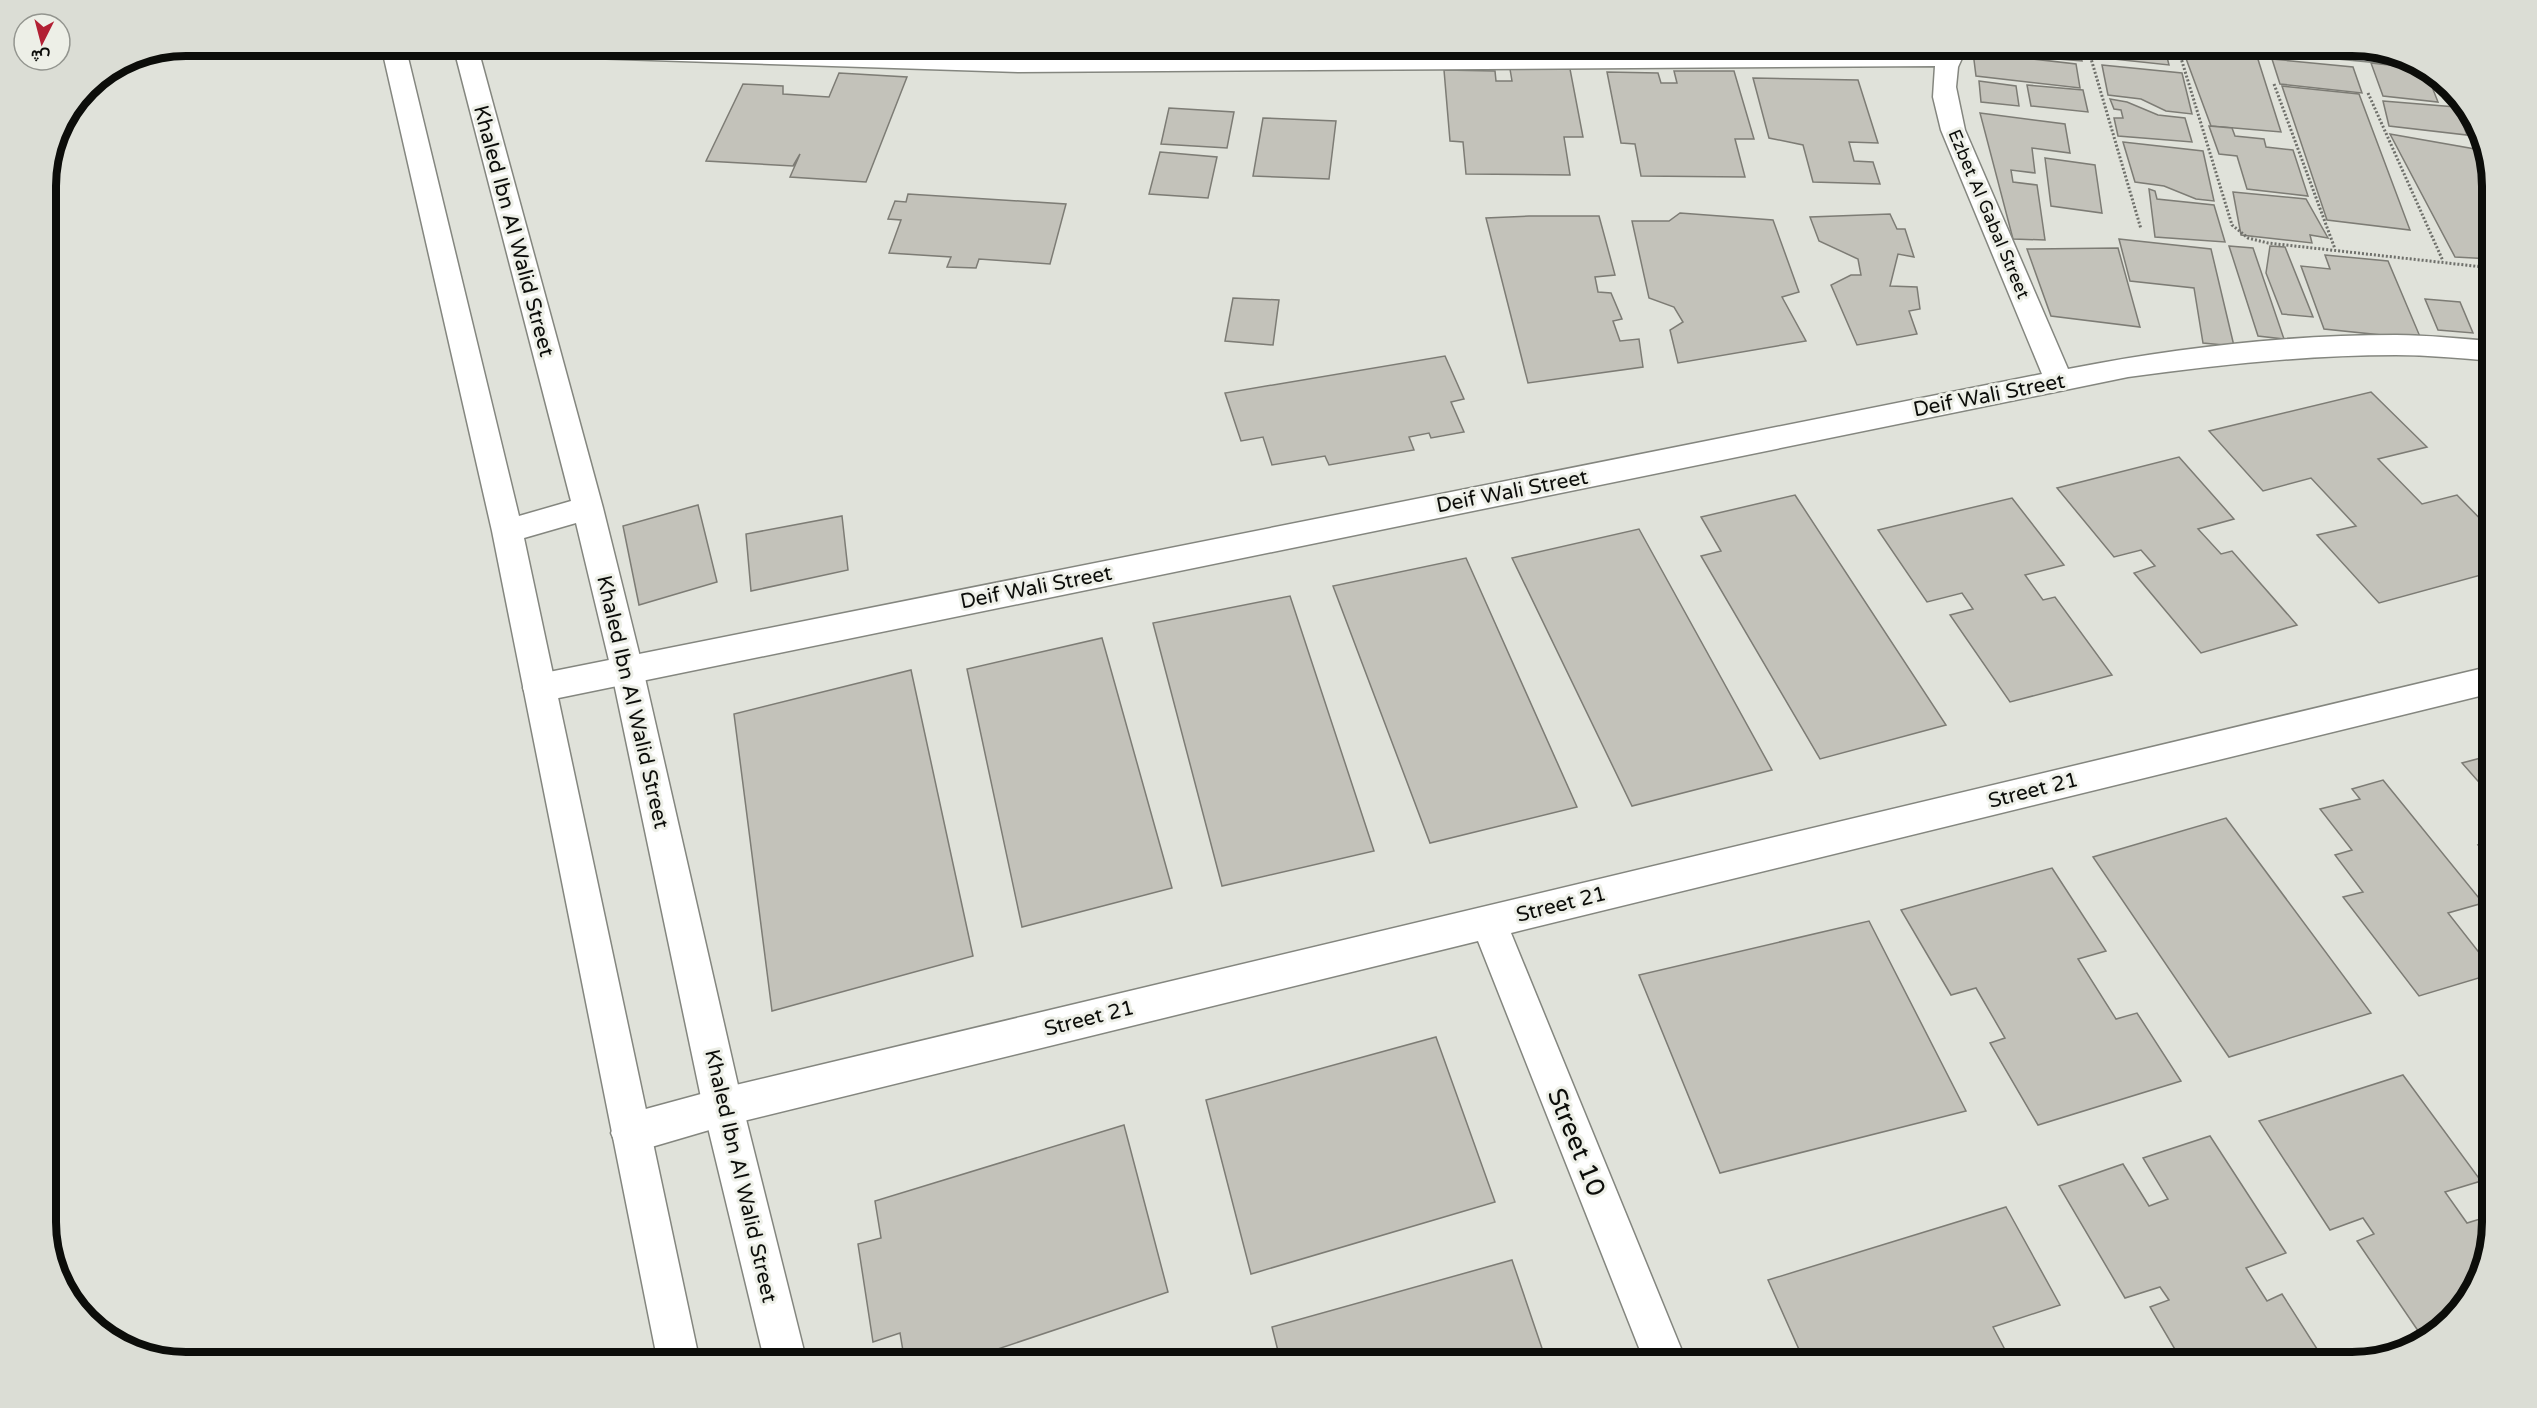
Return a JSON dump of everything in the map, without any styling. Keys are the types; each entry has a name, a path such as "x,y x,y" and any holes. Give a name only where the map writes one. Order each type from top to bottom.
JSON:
{"street":[{"path":"395,56 507,531 677,1352"},
{"name":"Khaled Ibn Al Walid Street","path":"469,56 588,508 627,669 723,1107 783,1352"},
{"path":"748,56 1031,66 1689,56"},
{"name":"Ezbet Al Gabal Street","path":"1951,56 1943,93 1953,130 2059,381"},
{"name":"Deif Wali Street","path":"539,688 2128,367 2215,355 2305,348 2398,345 2481,350"},
{"path":"507,531 588,508"},
{"name":"Street 21","path":"631,1133 723,1107 2481,682"},
{"name":"Street 10","path":"1488,922 1662,1352"}],"path":[{"path":"2090,56 2141,229"},
{"path":"2180,56 2232,225 2240,235 2253,241 2481,267"},
{"path":"2351,56 2443,262"},
{"path":"2271,77 2335,249"}],"building":[{"path":"1974,56 2007,56 2076,64 2080,88 1976,76"},
{"path":"2081,56 2082,61 2031,57"},
{"path":"2167,56 2169,65 2095,57"},
{"path":"2185,56 2257,56 2281,132 2211,126"},
{"path":"2272,59 2353,67 2362,93 2280,84"},
{"path":"2371,63 2404,67 2424,77 2430,82 2438,102 2383,96"},
{"path":"2102,65 2182,73 2192,114 2166,111 2141,99 2108,95"},
{"path":"1510,69 1570,69 1583,137 1564,137 1570,175 1466,174 1463,142 1450,141 1444,70 1495,71 1496,81 1512,81"},
{"path":"1674,71 1734,71 1754,139 1735,139 1745,177 1641,176 1635,144 1621,143 1607,72 1658,73 1661,83 1677,83"},
{"path":"839,73 907,77 866,182 790,177 800,154 793,166 706,161 743,84 783,86 783,94 829,97"},
{"path":"1753,78 1858,80 1878,143 1849,142 1854,161 1873,162 1880,184 1813,182 1803,145 1769,138"},
{"path":"1979,81 2016,86 2019,106 1981,102"},
{"path":"2027,85 2083,90 2088,112 2031,106"},
{"path":"2282,86 2359,94 2410,230 2327,220"},
{"path":"2110,99 2127,102 2158,115 2185,118 2192,142 2118,136 2114,118 2123,118 2121,110 2114,109"},
{"path":"2383,101 2455,107 2467,135 2389,126"},
{"path":"1169,108 1234,112 1227,148 1161,144"},
{"path":"1980,113 2065,124 2070,153 2032,148 2035,173 2011,170 2013,182 2037,185 2045,240 2013,239"},
{"path":"1263,118 1336,121 1329,179 1253,176"},
{"path":"2209,126 2232,128 2235,136 2264,139 2266,147 2293,150 2308,196 2247,189 2237,156 2219,154"},
{"path":"2390,134 2475,149 2481,177 2481,258 2455,257"},
{"path":"2123,142 2203,151 2214,201 2196,199 2164,186 2135,182"},
{"path":"1160,152 1217,157 1208,198 1149,194"},
{"path":"2045,158 2095,165 2102,213 2051,206"},
{"path":"2149,189 2155,191 2157,199 2214,205 2225,242 2155,237"},
{"path":"2233,192 2306,199 2328,238 2310,235 2312,243 2241,235"},
{"path":"908,194 1066,204 1050,264 979,259 976,268 947,267 951,257 889,253 901,220 888,219 895,201 906,202"},
{"path":"1680,213 1773,220 1799,292 1782,297 1806,341 1678,363 1670,330 1683,322 1674,307 1649,298 1632,221 1669,221"},
{"path":"1890,214 1897,229 1905,229 1914,257 1898,254 1890,286 1917,287 1920,309 1909,311 1917,334 1857,345 1831,285 1851,275 1861,275 1858,259 1819,241 1810,217"},
{"path":"1599,216 1615,275 1595,277 1598,292 1611,293 1622,319 1613,321 1620,341 1639,339 1643,367 1528,383 1486,218"},
{"path":"2119,239 2211,249 2234,346 2203,343 2194,288 2130,281"},
{"path":"2229,246 2253,248 2284,339 2258,336"},
{"path":"2270,246 2285,247 2313,317 2282,314 2266,273"},
{"path":"2118,248 2140,327 2051,316 2027,249"},
{"path":"2325,255 2388,261 2421,339 2324,329 2301,266 2330,269"},
{"path":"1233,298 1279,300 1273,345 1225,341"},
{"path":"2425,299 2460,302 2473,333 2438,330"},
{"path":"1445,356 1464,399 1451,402 1464,432 1431,438 1429,433 1409,437 1414,450 1329,465 1325,456 1272,465 1263,437 1241,441 1225,393"},
{"path":"2371,392 2427,447 2378,459 2422,504 2457,495 2481,520 2481,575 2379,603 2317,535 2356,526 2311,478 2263,491 2209,431"},
{"path":"2179,457 2234,519 2198,529 2221,554 2232,551 2297,625 2201,653 2134,573 2155,566 2141,550 2114,557 2057,488"},
{"path":"1795,495 1946,725 1820,759 1701,556 1721,551 1701,517"},
{"path":"2012,498 2064,565 2025,575 2043,600 2055,597 2112,675 2010,702 1950,615 1973,609 1962,593 1927,602 1878,530"},
{"path":"698,505 717,582 639,605 623,526"},
{"path":"842,516 848,570 751,591 746,534"},
{"path":"1639,529 1772,770 1632,806 1512,558"},
{"path":"1466,558 1577,807 1430,843 1333,586"},
{"path":"1290,596 1374,851 1222,886 1153,623"},
{"path":"1102,638 1172,888 1022,927 967,669"},
{"path":"911,670 973,956 772,1011 734,714"},
{"path":"2482,758 2482,785 2462,763"},
{"path":"2383,780 2482,901 2482,903 2448,913 2482,956 2482,977 2419,996 2343,897 2363,892 2335,855 2352,850 2320,809 2360,799 2352,789"},
{"path":"2226,818 2371,1013 2229,1057 2093,857"},
{"path":"2052,868 2106,951 2078,959 2116,1019 2137,1013 2181,1081 2038,1125 1990,1043 2005,1038 1976,988 1951,995 1901,910"},
{"path":"1869,921 1966,1111 1720,1173 1639,975"},
{"path":"1436,1037 1495,1202 1251,1274 1206,1100"},
{"path":"2403,1075 2481,1181 2445,1192 2467,1223 2482,1218 2482,1223 2472,1272 2455,1302 2444,1315 2420,1333 2357,1241 2374,1234 2363,1218 2330,1230 2259,1121"},
{"path":"1124,1125 1168,1292 989,1352 903,1352 900,1333 873,1342 858,1244 881,1238 875,1201"},
{"path":"2210,1136 2286,1253 2246,1268 2267,1301 2282,1294 2319,1352 2177,1352 2150,1307 2169,1300 2160,1287 2125,1298 2059,1186 2123,1164 2149,1206 2168,1199 2143,1158"},
{"path":"2006,1207 2060,1305 1993,1327 2006,1352 1800,1352 1768,1280"},
{"path":"1512,1260 1543,1352 1278,1352 1272,1327"}]}
